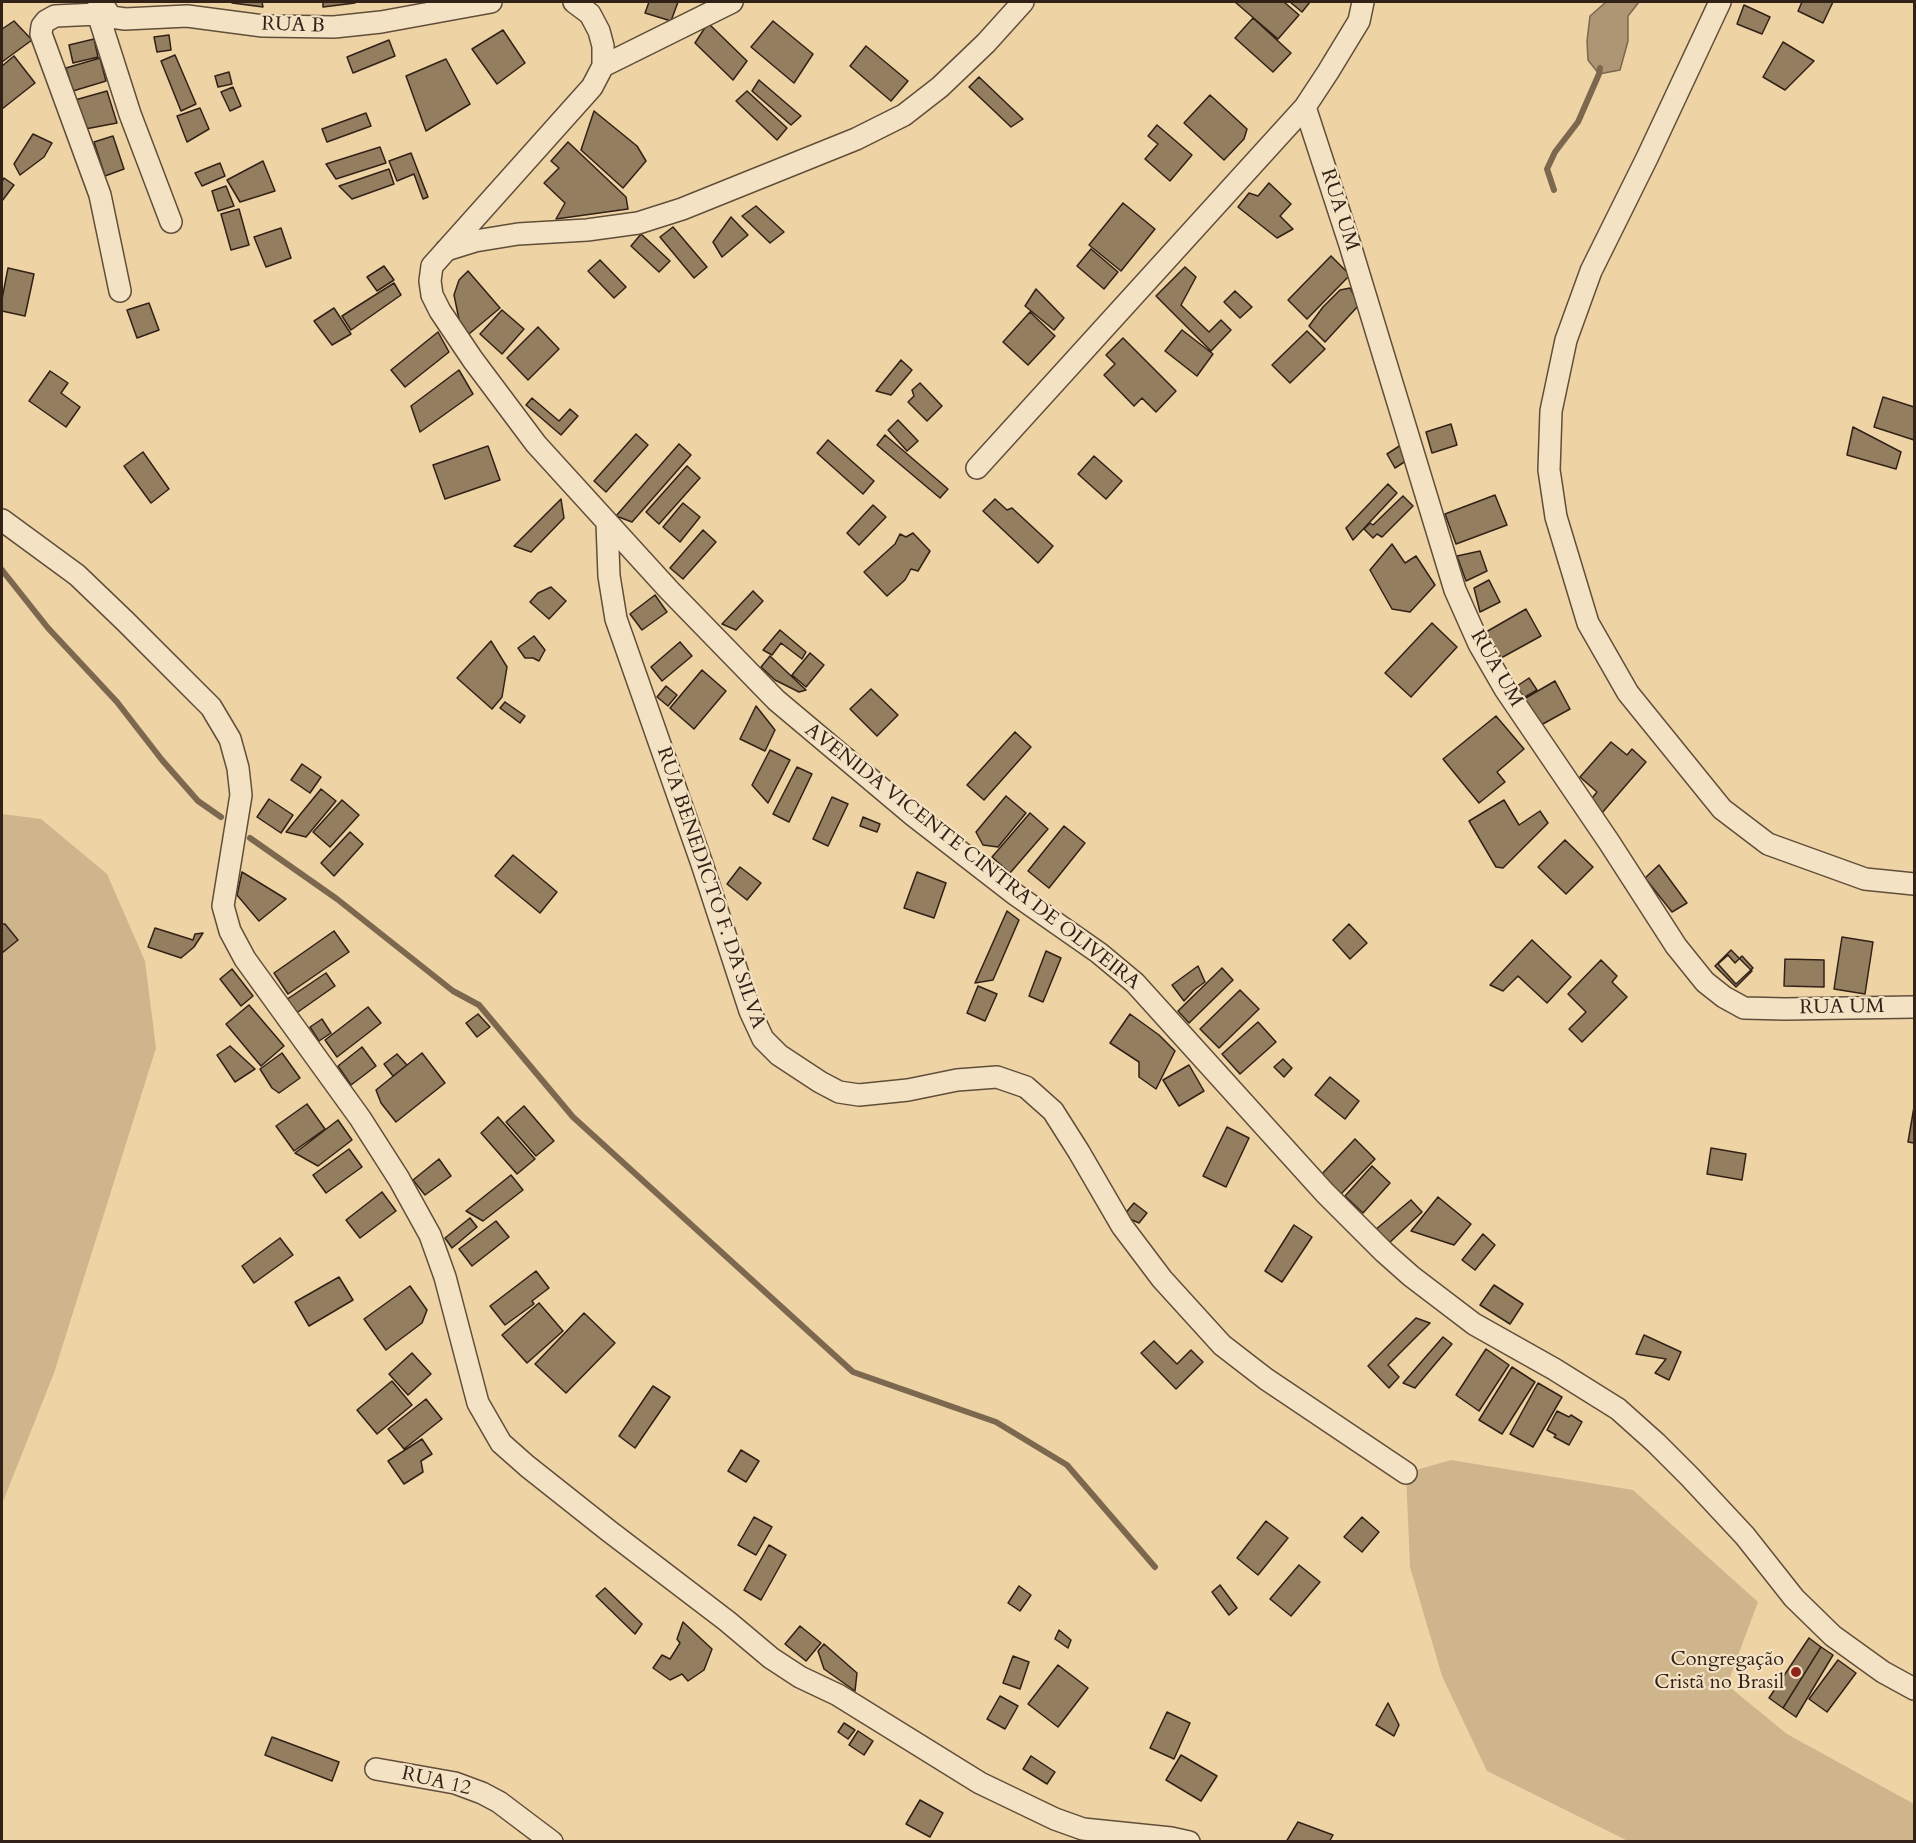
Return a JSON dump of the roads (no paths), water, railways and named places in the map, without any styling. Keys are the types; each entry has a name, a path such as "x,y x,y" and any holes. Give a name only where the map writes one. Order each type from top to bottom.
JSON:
{"street":[{"name":"RUA B","path":"99,6 111,17 125,19 187,16 263,26 334,27 381,22 491,2"},
{"path":"446,250 592,87 603,66 603,46 599,31 590,14 574,2"},
{"path":"603,66 732,2"},
{"path":"446,250 475,241 518,234 587,230 638,223 682,209 856,139 904,115 939,87 986,44 1023,2"},
{"path":"977,468 1305,107 1359,21 1363,2"},
{"path":"1720,2 1592,272 1566,340 1551,411 1549,470 1556,517 1588,623 1628,693 1722,809 1768,844 1865,879 1914,884"},
{"path":"120,291 100,195 41,34 42,26 46,21 55,16 99,6 130,114 171,222"},
{"name":"RUA UM","path":"1305,107 1350,245 1455,590 1479,644 1505,689 1609,842 1676,946 1705,982 1724,997 1744,1008 1914,1007"},
{"name":"AVENIDA VICENTE CINTRA DE OLIVEIRA","path":"446,250 432,266 430,281 432,295 440,312 536,444 669,590 776,700 914,816 1016,895 1099,952 1135,983 1324,1193 1357,1227 1411,1276 1474,1324 1554,1369 1617,1409 1690,1477 1744,1536 1794,1598 1833,1636 1883,1672 1914,1689"},
{"path":"2,520 77,575 211,707 231,739 241,795 223,906 231,931 245,959 360,1118 399,1179 430,1234 446,1277 478,1403 501,1443 771,1658 800,1677 838,1695 980,1783 1055,1819 1083,1829 1189,1842"},
{"name":"RUA BENEDICTO F. DA SILVA","path":"607,522 609,576 616,619 702,864 750,1011 763,1039 778,1055 820,1083 839,1092 859,1095 908,1090 957,1080 997,1077 1026,1087 1053,1111 1122,1226 1162,1279 1222,1345 1266,1379 1406,1473"},
{"name":"RUA 12","path":"376,1769 455,1783 482,1793 499,1802 552,1842"}],"waterway":[{"path":"1554,190 1547,169 1555,152 1578,122 1600,68"},
{"path":"2,570 48,628 117,702 162,760 198,801 221,817"},
{"path":"250,838 337,899 453,991 479,1005 573,1117 853,1372 996,1422 1067,1465 1155,1567"}],"place":[{"name":"Congregação Cristã no Brasil","path":"1796,1672"}]}
